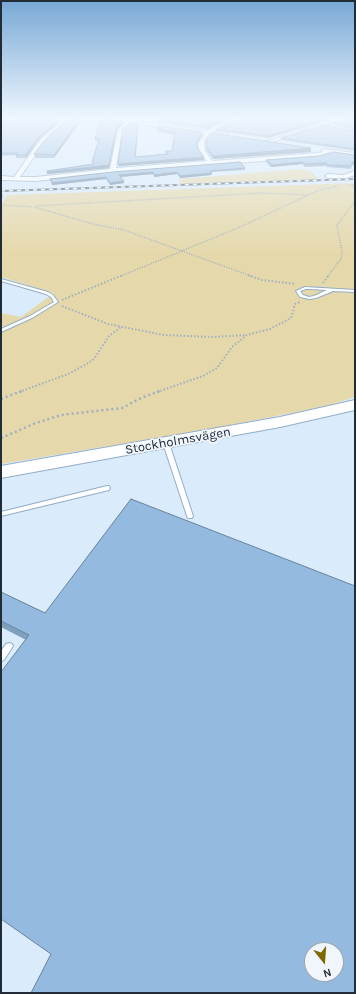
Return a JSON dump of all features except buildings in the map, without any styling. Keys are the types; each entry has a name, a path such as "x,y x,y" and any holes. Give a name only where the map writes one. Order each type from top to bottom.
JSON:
{"main road":[{"name":"Stockholmsvägen","path":"1,472 280,422 355,405"}],"street":[{"path":"16,178 26,163"},
{"path":"113,170 114,163"},
{"path":"1,178 36,179 113,170 206,163"},
{"path":"328,176 343,177 355,173"}],"lane":[{"path":"1,280 47,293 52,296 56,302 31,317 1,331"},
{"path":"331,290 309,298 301,296 298,291 305,288 355,291"},
{"path":"166,443 190,516"},
{"path":"1,514 107,488"},
{"path":"1,656 9,646"}],"path":[{"path":"345,185 355,185"},
{"path":"351,185 355,188 355,193"},
{"path":"56,302 240,227 319,190 339,186"},
{"path":"1,205 34,206 261,193 309,195"},
{"path":"1,201 4,195"},
{"path":"34,206 94,224 124,230 262,280 317,288 341,259 342,252 337,225 355,201"},
{"path":"56,302 108,324 121,327 164,335 213,337 247,335 280,325 291,318 295,304 309,298"},
{"path":"1,399 68,374 85,365 94,358 109,336 121,327"},
{"path":"1,438 36,423 60,415 122,408 141,398 203,376 217,368 232,347 247,335"}],"shaded area":[{"path":"302,169 310,171 318,179 180,184 179,179"},
{"path":"355,183 355,397 326,406 221,427 1,464 1,313 21,317 54,293 1,277 1,205 7,195"}],"railway":[{"path":"1,191 355,179"}]}
